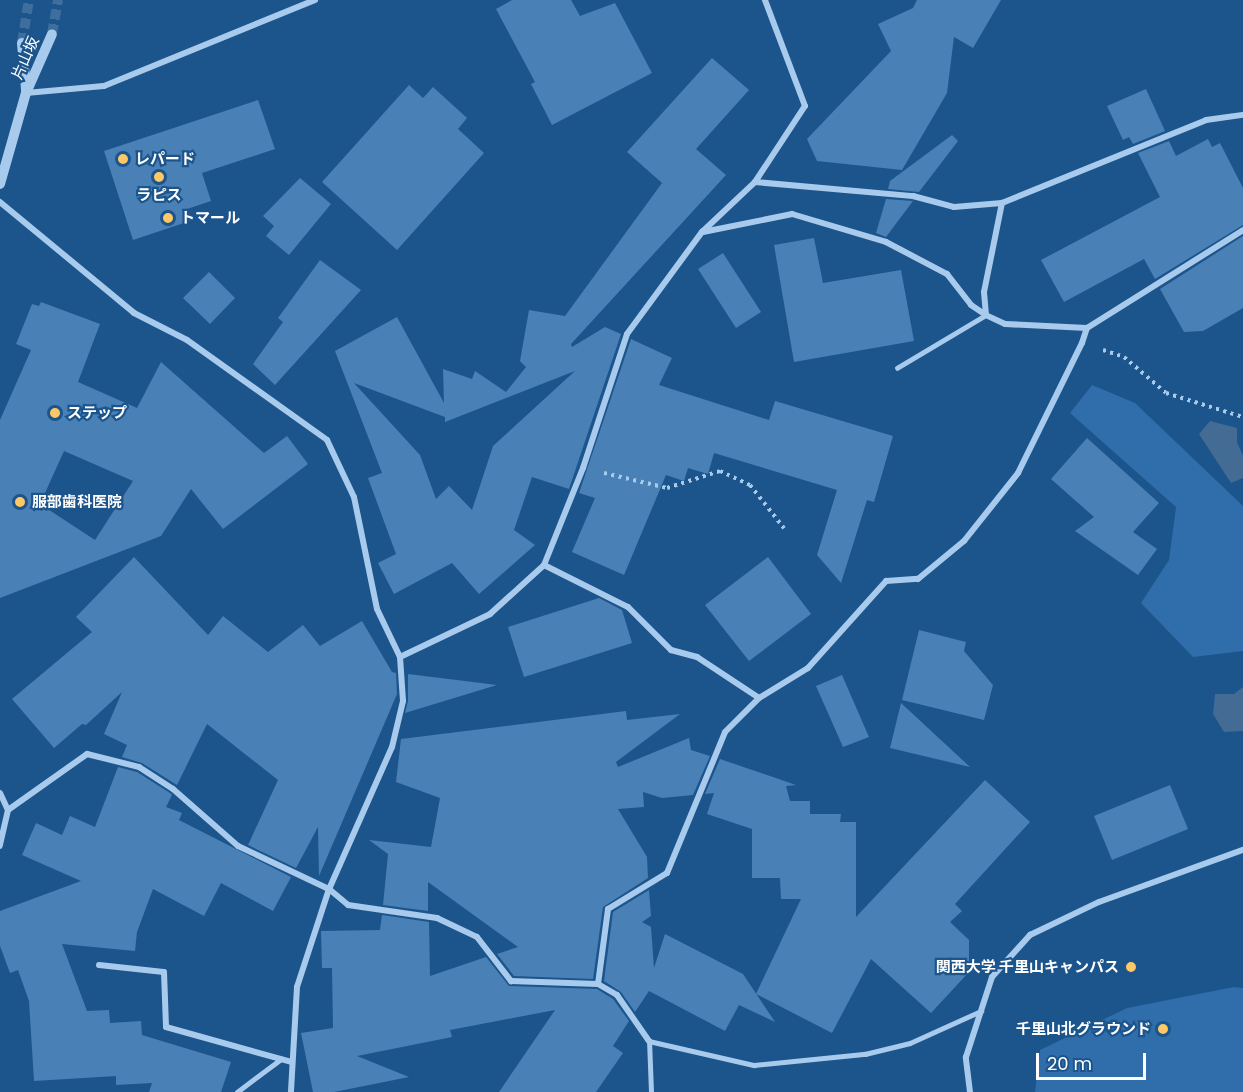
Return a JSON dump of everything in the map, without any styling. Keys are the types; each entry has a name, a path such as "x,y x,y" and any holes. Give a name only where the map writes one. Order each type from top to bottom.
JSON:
{"street":[{"path":"26,93 104,86 315,0"},
{"path":"400,657 490,615 544,565 583,468 627,334 702,232 755,182 805,106 765,0"},
{"name":"片山坂","path":"0,184 26,93 52,34"},
{"name":"片山坂","path":"22,43 26,93"},
{"path":"755,182 913,196 954,207 1002,203 1206,120 1243,115"},
{"path":"0,202 134,313 187,340 327,440 354,497 377,609 400,657 403,701 392,747 330,889 297,987 291,1092"},
{"path":"986,315 984,292 1002,203"},
{"path":"702,232 792,214 896,247 947,274 971,305 1005,324 1087,328 1243,230"},
{"path":"598,984 608,909 667,873 725,732 759,698 808,668 886,581 918,579 964,541 1018,473 1082,343 1087,328"},
{"path":"544,565 628,607 671,650 697,657 759,698"},
{"path":"8,810 87,754 139,767 173,789 238,846 330,889 348,905 437,918 477,937 511,981 598,984 617,994 649,1041"},
{"path":"0,793 8,810 0,846"},
{"path":"970,1092 966,1057 992,977 1030,935 1099,902 1243,850"},
{"path":"99,965 164,972 166,1027 291,1062"}],"lane":[{"path":"897,368 986,315"},
{"path":"651,1092 649,1041 754,1065 876,1052 910,1043 981,1011"},
{"path":"237,1092 281,1059"}],"path":[{"path":"1082,343 1124,357 1166,393 1243,417"},
{"path":"583,468 667,488 720,471 750,485 784,528"}],"shaded area":[{"path":"1092,385 1135,403 1243,506 1243,651 1193,657 1141,603 1169,560 1176,507 1070,413"},
{"path":"1210,421 1237,428 1237,442 1243,456 1243,478 1231,483 1199,434"},
{"path":"1243,687 1243,731 1224,732 1213,714 1215,694 1234,694"},
{"name":"千里山北グラウンド","path":"1234,987 1243,988 1243,1092 1035,1092 1040,1050 1127,1008"}],"building":[{"path":"512,0 571,0 580,16 615,3 652,73 552,125 531,84 535,82 496,9"},
{"path":"917,0 1001,0 973,48 954,37 947,93 902,170 817,161 807,139 891,51 878,24 913,8"},
{"path":"712,58 749,90 696,149 726,175 571,344 572,347 605,327 621,334 569,489 532,477 514,530 535,545 479,594 452,563 394,594 378,563 396,554 368,478 382,473 335,351 397,317 444,403 443,369 472,379 475,371 506,392 526,367 520,361 529,310 565,316 662,183 627,152","holes":["575,371 493,446 472,510 449,486 436,499 420,455 354,383 445,417 445,422"]},
{"path":"409,85 423,98 433,87 467,118 458,129 484,153 397,250 322,182"},
{"path":"1146,89 1165,131 1133,144 1129,137 1123,140 1107,106"},
{"path":"258,100 275,149 202,173 211,201 187,209 190,221 133,240 104,151"},
{"path":"952,135 958,141 919,192 888,189 890,181"},
{"path":"1208,139 1212,147 1220,143 1243,188 1243,225 1155,279 1144,259 1064,302 1041,260 1160,197 1138,153 1169,141 1176,156"},
{"path":"300,178 331,204 289,255 266,236 274,226 263,216"},
{"path":"886,199 913,201 886,237 876,233"},
{"path":"1243,236 1243,308 1203,331 1184,332 1160,289"},
{"path":"814,238 823,283 901,270 914,341 794,362 774,245"},
{"path":"723,253 761,312 736,328 698,269"},
{"path":"320,260 361,290 275,385 253,364 283,322 278,318"},
{"path":"209,272 235,298 210,324 183,298"},
{"path":"41,302 100,324 78,382 137,408 161,362 264,453 287,436 308,464 223,529 191,489 161,536 0,598 0,420 31,350 16,344 32,304 39,306","holes":["64,451 133,481 95,540 40,504"]},
{"path":"631,339 672,358 659,385 769,420 775,401 893,436 874,502 867,500 841,583 817,555 837,490 714,453 708,474 688,468 684,481 666,475 624,575 572,552 595,498 579,493"},
{"path":"1087,438 1159,503 1133,532 1157,549 1138,575 1075,531 1094,517 1051,479"},
{"path":"134,557 208,635 223,616 268,652 303,625 320,646 362,621 392,672 396,673 397,694 319,876 318,827 296,868 248,845 278,780 207,724 177,785 142,763 122,757 127,745 104,734 122,692 86,725 82,724 54,748 12,699 92,632 76,617"},
{"path":"768,557 811,614 749,661 705,605"},
{"path":"599,598 622,610 632,643 524,677 508,627"},
{"path":"919,630 966,642 964,651 993,685 984,720 902,700"},
{"path":"408,674 497,685 405,713 408,701"},
{"path":"842,675 869,737 843,747 816,686"},
{"path":"901,703 970,767 890,748"},
{"path":"626,711 627,720 680,714 616,762 618,767 689,738 691,750 710,756 693,795 662,798 643,792 644,807 618,809 647,857 648,878 603,907 593,979 514,976 497,954 518,947 428,882 428,911 383,905 388,854 369,840 431,847 440,798 396,782 401,739"},
{"path":"720,759 796,785 786,786 790,801 810,801 810,814 841,814 840,822 856,822 856,917 985,780 1030,822 955,904 962,911 950,922 969,940 969,972 931,1013 871,959 832,1033 756,994 801,899 781,899 780,878 752,878 752,829 707,814 714,793 705,794"},
{"path":"118,767 137,772 170,793 172,795 166,807 182,813 179,820 291,877 273,911 221,883 204,916 153,889 137,932 135,951 62,944 87,1011 109,1010 110,1023 141,1021 142,1035 231,1062 221,1092 149,1092 152,1083 116,1085 116,1076 34,1081 29,1001 18,970 10,973 0,946 0,911 81,881 22,855 36,823 62,835 70,816 95,827"},
{"path":"1170,785 1188,829 1112,860 1094,816"},
{"path":"649,890 651,916 642,922 651,927 654,968 665,934 743,974 775,1022 739,1005 725,1031 649,991 635,1012 621,992 604,981 613,912"},
{"path":"382,915 429,922 430,976 486,957 509,986 597,989 613,999 629,1021 613,1046 623,1053 596,1092 499,1092 555,1010 450,1030 452,1037 357,1056 409,1077 334,1092 313,1092 301,1033 333,1028 332,968 322,968 321,931 380,930"}],"tunnel":[{"path":"22,43 29,0"},
{"path":"52,34 58,0"}],"place":[{"name":"レパード","path":"123,159"},
{"name":"ラピス","path":"159,177"},
{"name":"トマール","path":"168,218"},
{"name":"ステップ","path":"55,413"},
{"name":"服部歯科医院","path":"20,502"},
{"name":"関西大学 千里山キャンパス","path":"1131,967"},
{"name":"千里山北グラウンド","path":"1163,1029"}]}
